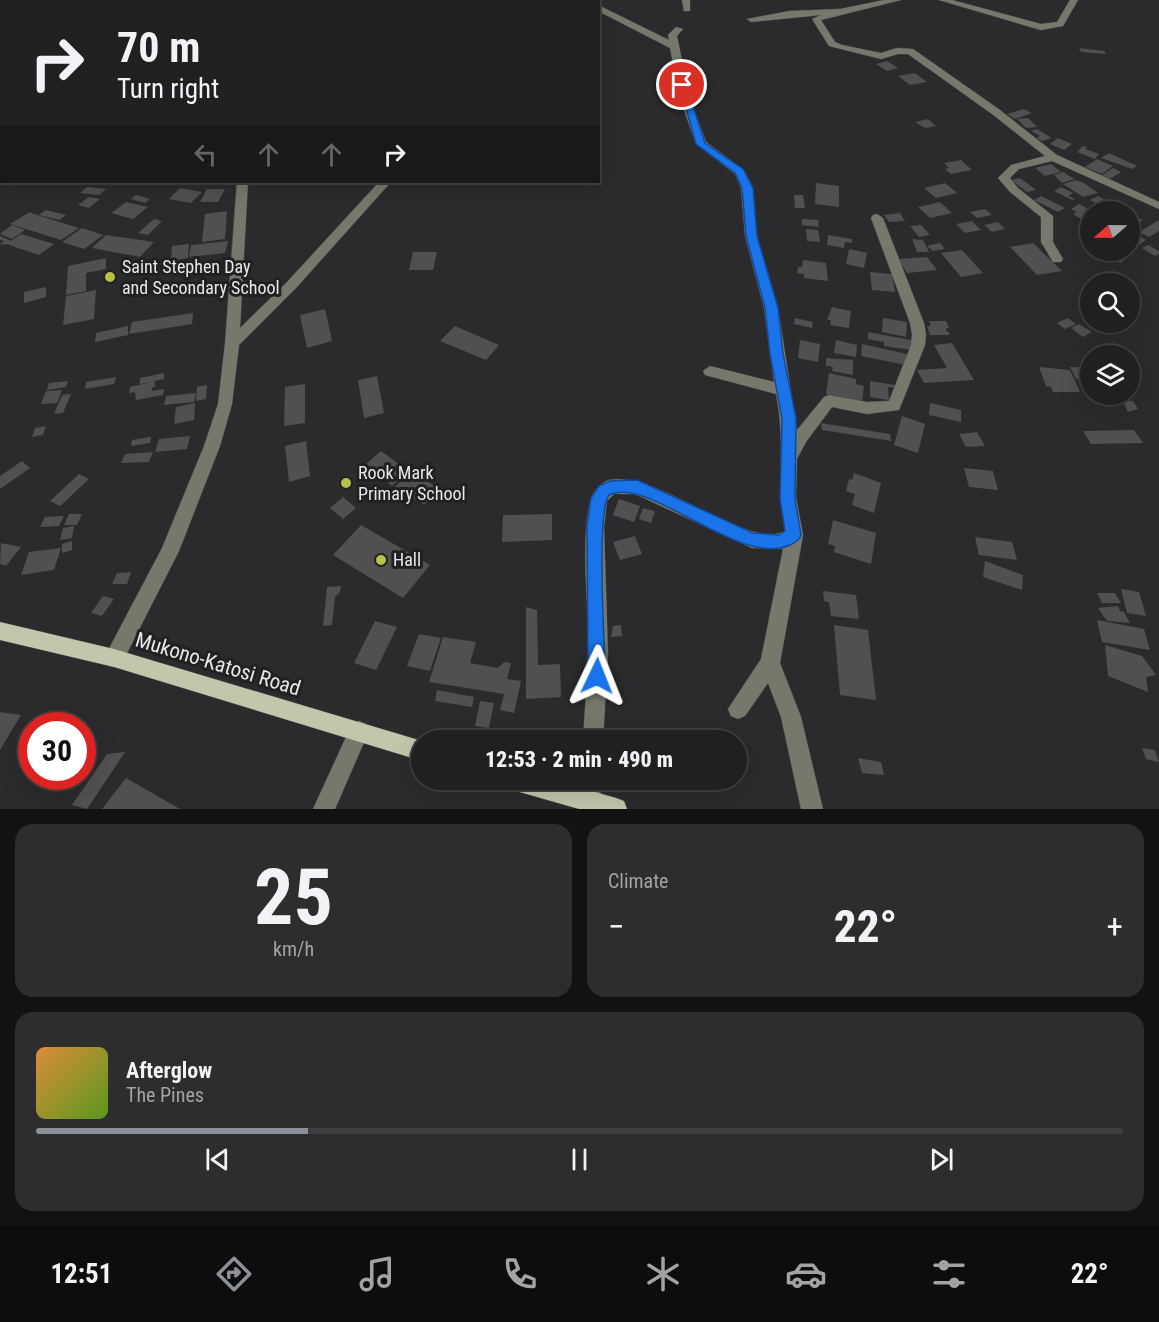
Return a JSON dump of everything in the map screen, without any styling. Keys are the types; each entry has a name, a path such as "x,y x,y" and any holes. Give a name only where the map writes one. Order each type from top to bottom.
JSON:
{"main road":[{"name":"Mukono-Katosi Road","path":"0,631 114,658 411,748"},
{"path":"548,790 616,809"}],"street":[{"path":"752,19 840,11 897,0"},
{"path":"943,0 1041,27 1060,24 1074,0"},
{"path":"600,8 673,46"},
{"path":"840,11 816,20 832,44 865,54 881,56 897,51 910,51 988,106 1053,157 1159,206"},
{"path":"679,29 672,35 673,46 685,99 701,144 740,171 747,188 751,236 771,308 789,418 790,457 787,499 794,535 770,663 738,709"},
{"path":"1053,157 1015,167 1004,178 1014,190 1047,216 1045,241 1048,250 1057,259"},
{"path":"114,658 170,551 212,446 225,404 232,343 242,183"},
{"path":"232,343 298,280 384,183"},
{"path":"790,457 828,402 836,401 867,408 886,408 894,406 902,391 918,345 919,334 877,218"},
{"path":"710,371 783,390"},
{"path":"594,730 598,654 595,526 599,498 604,490 610,487 637,487 752,540 780,542 794,535"},
{"path":"770,663 791,717 812,809"},
{"path":"324,809 358,731"},
{"path":"590,803 591,790"}],"building":[{"path":"1079,48 1104,51 1106,54 1081,52"},
{"path":"887,61 898,68 887,71 876,64"},
{"path":"915,73 927,82 910,85 898,76"},
{"path":"1024,109 1032,113 1015,119 1007,114"},
{"path":"1028,118 1037,127 1026,128 1017,119"},
{"path":"928,119 936,126 925,128 915,122"},
{"path":"1037,129 1052,138 1042,141 1036,138 1040,136 1031,131"},
{"path":"1058,138 1072,144 1064,150 1050,144"},
{"path":"1083,146 1099,154 1095,159 1077,152"},
{"path":"1109,153 1137,166 1132,169 1101,158"},
{"path":"1097,159 1113,166 1102,174 1085,167"},
{"path":"961,160 972,170 951,174 945,169 949,168 944,163"},
{"path":"1051,164 1061,172 1045,176 1035,168"},
{"path":"1113,168 1121,172 1110,179 1102,175"},
{"path":"1064,172 1075,179 1062,183 1054,175"},
{"path":"1020,178 1036,190 1027,192 1011,180"},
{"path":"1076,180 1098,193 1083,197 1063,184"},
{"path":"816,183 839,186 839,207 815,204"},
{"path":"945,183 957,193 936,198 924,188"},
{"path":"87,187 106,189 99,195 80,193"},
{"path":"1061,187 1073,193 1069,196 1075,199 1072,200 1054,191"},
{"path":"180,188 202,192 191,203 169,199"},
{"path":"207,189 225,189 218,202 200,202"},
{"path":"136,195 150,199 145,203 131,199"},
{"path":"794,195 803,195 805,208 795,208"},
{"path":"1041,196 1065,208 1058,212 1034,200"},
{"path":"1098,196 1107,201 1092,201 1090,200"},
{"path":"89,197 100,199 89,208 78,205"},
{"path":"126,202 148,207 133,219 111,213"},
{"path":"940,202 952,213 930,218 918,207"},
{"path":"1080,205 1080,218 1073,214 1077,212 1071,209"},
{"path":"985,209 992,215 977,218 970,212"},
{"path":"46,210 66,215 59,220 39,215"},
{"path":"227,211 225,239 202,242 205,214"},
{"path":"30,212 79,228 61,240 10,224"},
{"path":"900,213 905,221 889,222 884,215"},
{"path":"154,219 162,221 148,235 138,233"},
{"path":"802,219 818,220 819,227 802,225"},
{"path":"1159,220 1159,231 1149,237 1140,231"},
{"path":"972,221 981,230 965,233 956,224"},
{"path":"998,222 1005,229 992,232 984,225"},
{"path":"12,225 25,230 12,239 0,234"},
{"path":"921,225 930,235 919,237 910,226"},
{"path":"82,228 103,235 84,249 62,242"},
{"path":"806,229 818,230 820,242 807,241"},
{"path":"21,234 54,244 39,255 6,244 0,245 4,241 0,240 0,236 11,241"},
{"path":"106,235 154,242 140,257 92,248"},
{"path":"828,235 852,239 852,243 845,242 844,248 827,245"},
{"path":"912,239 923,240 929,252 917,252"},
{"path":"228,241 225,253 189,257 191,245"},
{"path":"940,243 945,249 933,251 927,246"},
{"path":"1033,243 1062,271 1037,275 1010,247"},
{"path":"189,244 188,258 171,261 172,246"},
{"path":"1148,245 1159,251 1159,254 1155,256 1142,248"},
{"path":"849,249 867,253 864,268 846,264"},
{"path":"962,250 983,273 961,277 941,253"},
{"path":"413,252 437,252 433,270 409,270"},
{"path":"927,257 937,270 907,273 898,259"},
{"path":"106,258 106,269 86,273 86,291 66,295 68,266"},
{"path":"803,260 826,263 828,281 804,278 804,274 797,273 798,267 802,267"},
{"path":"870,272 892,274 895,292 872,290"},
{"path":"46,287 46,297 24,303 24,292"},
{"path":"96,290 94,319 63,325 66,296"},
{"path":"832,307 851,311 849,328 830,325 831,320 827,320"},
{"path":"325,309 332,341 307,348 300,315"},
{"path":"193,313 192,324 129,334 132,322"},
{"path":"795,318 813,322 812,328 794,324"},
{"path":"883,318 907,322 906,337 882,332"},
{"path":"1068,318 1076,324 1065,329 1057,323"},
{"path":"929,321 946,321 949,328 946,328 946,331 949,335 930,335 927,326 931,326"},
{"path":"1079,324 1080,333 1090,333 1083,337 1071,328"},
{"path":"128,326 128,335 95,342 96,333"},
{"path":"455,326 499,345 486,360 440,341"},
{"path":"868,332 911,340 912,350 884,346 884,342 868,339"},
{"path":"800,340 820,344 818,362 798,358"},
{"path":"836,340 857,345 856,357 834,353"},
{"path":"952,343 974,380 924,383 917,370 947,368 934,345"},
{"path":"862,344 907,354 906,365 861,356"},
{"path":"826,358 853,360 853,375 832,371 833,367 826,366"},
{"path":"1039,367 1070,370 1080,392 1053,392 1051,387 1046,386"},
{"path":"1070,367 1080,368 1080,379 1076,379"},
{"path":"164,373 164,379 155,381 155,387 152,387 152,391 164,389 163,395 136,400 135,392 129,393 130,387 151,382 140,384 140,378"},
{"path":"829,373 856,379 856,384 864,386 862,402 826,394"},
{"path":"377,376 384,413 364,418 358,380"},
{"path":"116,377 114,384 85,389 86,382"},
{"path":"68,381 66,387 47,390 49,383"},
{"path":"870,381 895,385 895,388 888,387 889,400 870,397"},
{"path":"305,384 305,423 284,426 285,387"},
{"path":"207,385 206,399 196,401 197,387"},
{"path":"62,390 57,403 41,404 46,391"},
{"path":"196,393 194,402 164,405 166,396"},
{"path":"71,394 63,413 54,414 62,395"},
{"path":"195,403 194,420 174,424 176,407"},
{"path":"930,403 961,410 961,422 929,415"},
{"path":"1124,405 1136,405 1138,409 1128,412"},
{"path":"902,416 925,424 918,453 894,445"},
{"path":"821,423 890,434 891,441 822,430"},
{"path":"46,426 43,435 32,437 35,428"},
{"path":"1134,430 1143,443 1091,444 1083,431"},
{"path":"977,432 985,446 966,447 959,434"},
{"path":"190,436 187,449 155,452 159,439"},
{"path":"151,437 150,443 131,446 132,440"},
{"path":"306,441 310,476 289,482 285,446"},
{"path":"381,451 408,471 392,486 365,465"},
{"path":"153,452 149,462 121,463 125,454"},
{"path":"22,461 30,468 0,489 0,476"},
{"path":"964,468 993,471 998,490 969,487"},
{"path":"410,471 440,489 424,505 395,487"},
{"path":"854,473 881,483 874,513 852,505 855,494 846,491 849,479 852,480"},
{"path":"79,474 89,479 60,506 50,501"},
{"path":"343,497 356,508 343,519 330,508"},
{"path":"619,499 640,506 634,522 613,515"},
{"path":"643,508 655,511 651,523 639,519"},
{"path":"69,514 82,514 77,525 64,525"},
{"path":"552,514 552,540 502,542 503,515"},
{"path":"64,516 59,526 40,527 45,517"},
{"path":"833,520 876,533 871,564 834,552 835,546 828,544"},
{"name":"Hall","path":"361,525 430,565 403,598 333,555"},
{"path":"74,526 72,538 60,540 63,528"},
{"path":"635,536 642,554 620,560 613,542"},
{"path":"975,537 1012,542 1017,560 979,555"},
{"path":"72,541 72,550 62,553 62,544"},
{"path":"1,543 21,547 6,566 0,564"},
{"path":"61,548 54,570 21,575 29,552"},
{"path":"985,561 1023,575 1022,590 983,577"},
{"path":"131,572 127,584 112,584 117,573"},
{"path":"341,586 340,592 335,597 332,625 323,626 327,587"},
{"path":"1121,589 1139,592 1146,616 1127,613"},
{"path":"823,591 856,595 859,619 831,616 829,602 824,601"},
{"path":"1097,593 1115,593 1121,603 1102,603"},
{"path":"103,596 114,599 102,616 91,613"},
{"path":"1118,606 1130,623 1107,621 1098,608"},
{"path":"526,607 537,610 538,665 560,664 561,697 526,699"},
{"path":"1097,620 1144,629 1150,650 1102,642"},
{"path":"375,621 397,627 376,670 354,663"},
{"path":"621,625 622,636 611,637 613,626"},
{"path":"834,625 868,630 876,700 840,695"},
{"path":"419,634 441,638 430,671 407,666"},
{"path":"443,637 476,642 470,663 498,668 504,662 511,663 507,679 521,681 514,713 500,710 504,694 429,682"},
{"path":"1105,645 1142,656 1156,675 1146,677 1148,692 1108,676"},
{"path":"437,690 474,697 472,707 435,701"},
{"path":"480,701 494,703 489,728 475,726"},
{"path":"0,712 18,715 18,720 0,750"},
{"path":"1142,748 1155,750 1159,762 1146,759"},
{"path":"125,752 87,809 72,805 82,790 96,790 96,770 107,754"},
{"path":"858,758 881,762 884,775 862,773"},
{"path":"126,778 180,809 102,809"}],"place":[{"name":"Saint Stephen Day and Secondary School","path":"110,277"},
{"name":"Rook Mark Primary School","path":"346,483"},
{"name":"Hall","path":"381,560"}],"route":[{"path":"597,676 595,526 599,498 604,490 618,486 637,487 752,540 780,542 794,535 787,499 790,457 789,418 780,378 771,308 751,236 747,188 740,171 701,144 682,85"}]}
